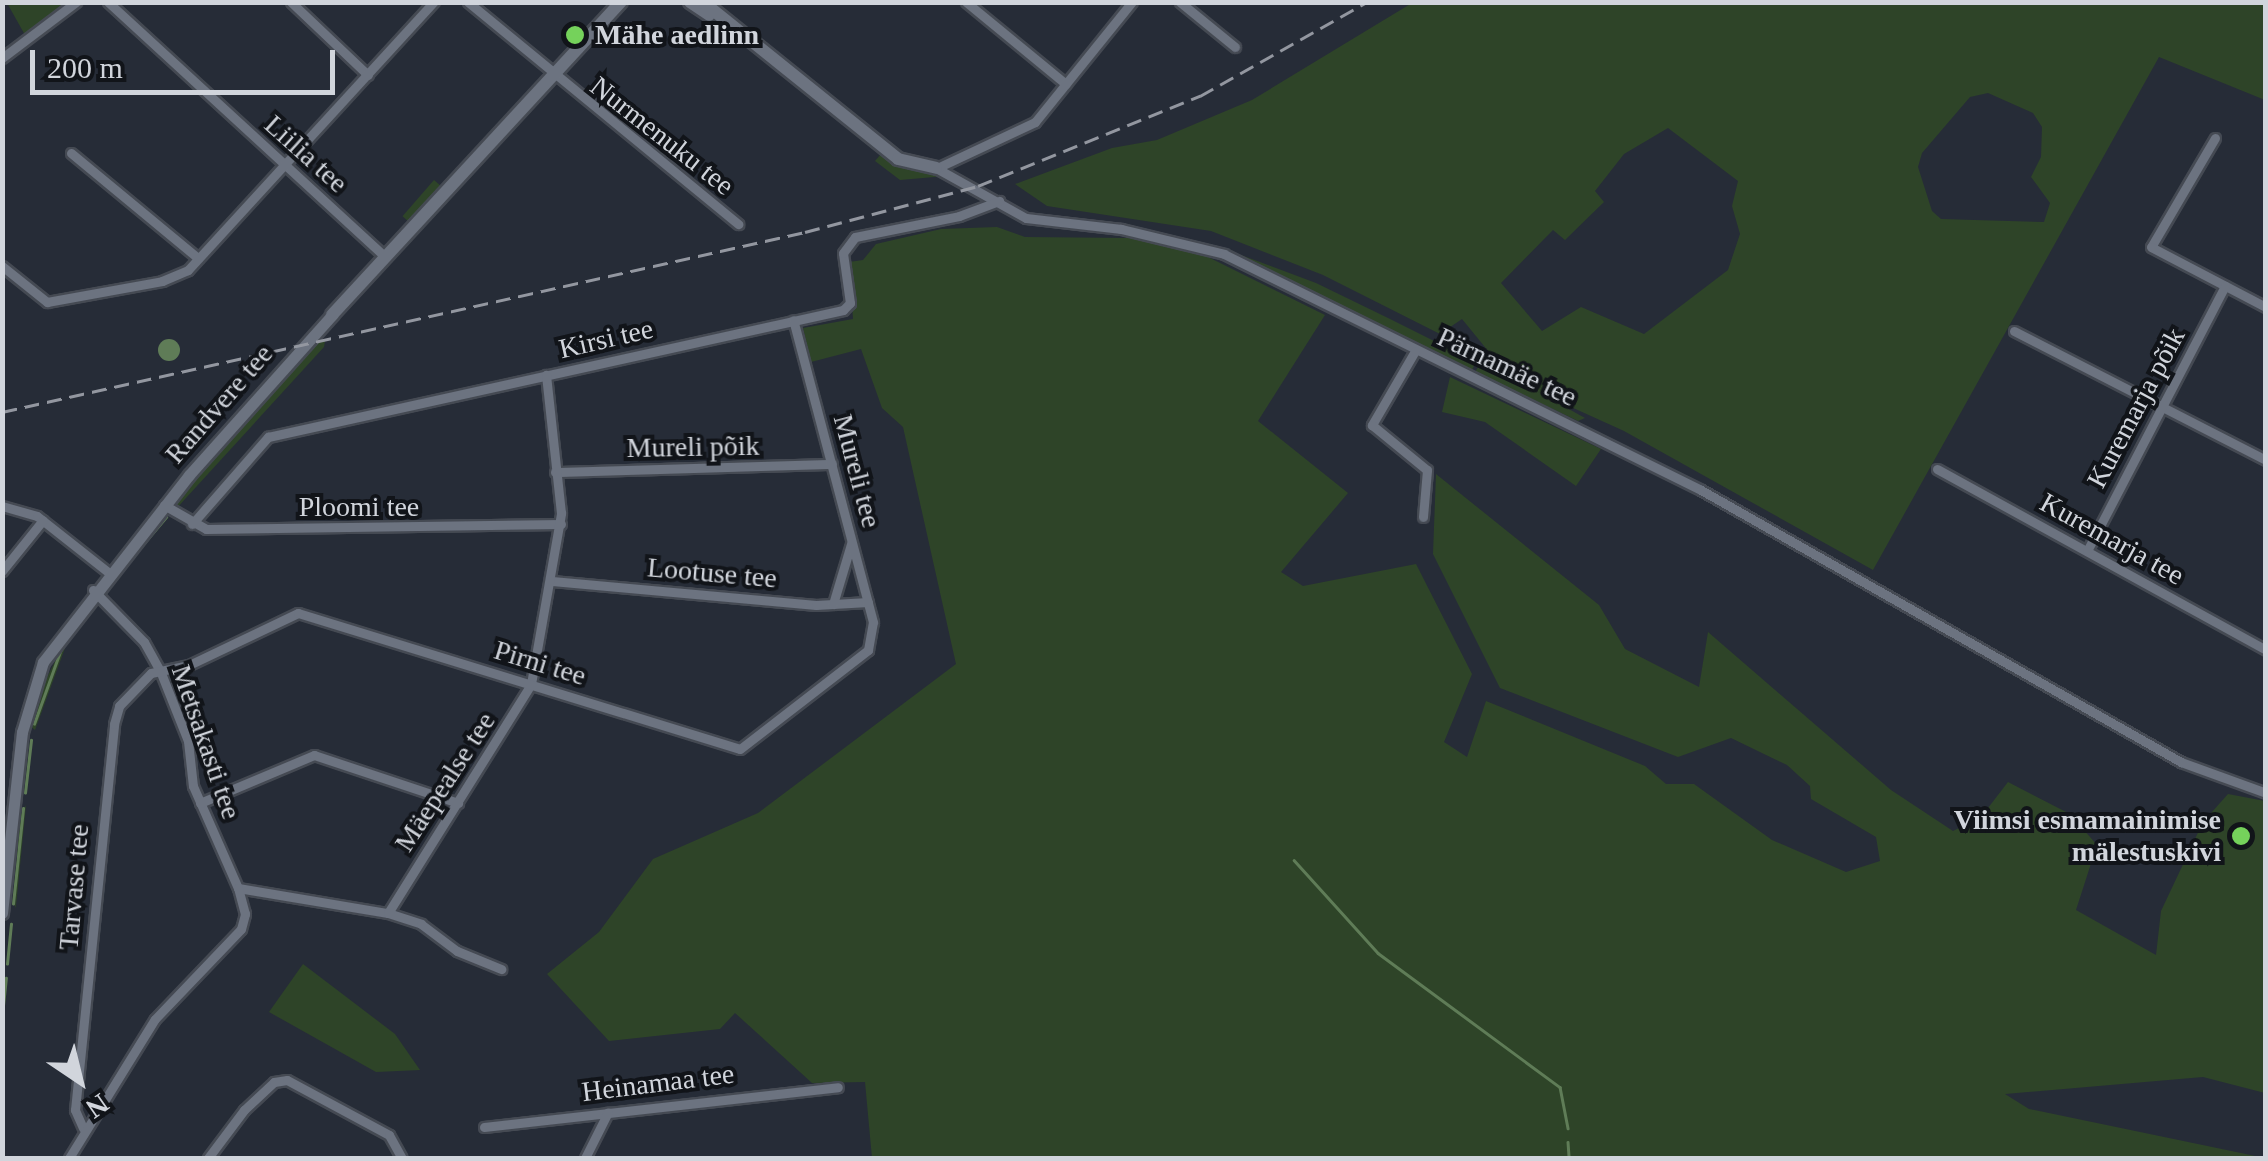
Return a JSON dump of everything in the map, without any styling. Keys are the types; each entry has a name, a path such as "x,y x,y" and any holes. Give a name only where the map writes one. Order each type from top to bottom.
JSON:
{"main road":[{"name":"Randvere tee","path":"332,315 621,2"},
{"name":"Pärnamäe tee","path":"690,2 725,22"},
{"name":"Pärnamäe tee","path":"703,2 898,159 936,168"}],"street":[{"path":"2,58 76,2"},
{"name":"Liilia tee","path":"108,2 385,257"},
{"path":"291,2 368,74"},
{"path":"2,266 47,302 162,281 198,258 434,2"},
{"name":"Nurmenuku tee","path":"468,2 552,77 738,224"},
{"path":"966,2 1066,84"},
{"path":"936,168 1023,131 1132,2"},
{"path":"1180,2 1235,47"},
{"path":"2215,138 2151,247 2266,307"},
{"path":"71,153 198,258"},
{"name":"Pärnamäe tee","path":"936,168 1026,218 1121,228 1224,254 1701,490 2165,754 2266,793"},
{"name":"Kirsi tee","path":"192,524 268,437 848,306 842,257 856,237 960,216 999,201"},
{"name":"Kuremarja põik","path":"2087,551 2225,286"},
{"name":"Randvere tee","path":"2,913 30,698 49,651 93,590 164,505 332,315"},
{"name":"Mureli tee","path":"793,320 874,634"},
{"path":"2014,331 2266,460"},
{"path":"1415,351 1372,426 1426,470 1423,517"},
{"name":"Mäepealse tee","path":"388,913 530,684 560,524 546,375"},
{"name":"Mureli põik","path":"555,472 832,464"},
{"name":"Kuremarja tee","path":"1938,468 2266,650"},
{"path":"164,505 192,524"},
{"path":"2,506 43,520 108,572"},
{"path":"2,571 43,520"},
{"name":"Ploomi tee","path":"192,524 353,530 560,524"},
{"path":"833,604 852,541"},
{"name":"Lootuse tee","path":"552,580 833,604 868,602"},
{"name":"Metsakasti tee","path":"93,590 144,642 161,674 188,741 200,803 238,888"},
{"name":"Pirni tee","path":"161,674 298,613 740,749 868,650 874,634"},
{"name":"Tarvase tee","path":"83,1128 75,1110 114,724 128,694 152,673 161,674"},
{"path":"200,803 314,755 458,803"},
{"path":"69,1158 83,1128 155,1020 241,929 245,914 238,888 388,913 420,924 457,951 501,968"},
{"path":"208,1158 253,1101 287,1080 389,1135 402,1158"},
{"name":"Heinamaa tee","path":"484,1127 838,1087"},
{"path":"585,1158 608,1112"}],"shaded area":[{"path":"7,3 69,3 25,35"},
{"path":"1412,3 2265,3 2265,100 2159,57 1873,570 1624,431 1538,392 1585,418 1578,421 1475,372 1480,364 1511,379 1462,319 1440,334 1323,275 1211,231 1047,206 1015,184 1112,148 1157,140 1252,100","holes":["1988,93 2033,113 2042,127 2041,157 2031,177 2050,203 2044,222 1941,219 1932,211 1918,167 1922,153 1970,97","1668,128 1738,181 1732,206 1740,234 1728,270 1644,334 1581,307 1542,331 1501,283 1553,230 1565,240 1604,202 1595,191 1624,154"]},
{"path":"881,154 906,169 946,176 900,180 875,161"},
{"path":"434,180 442,187 411,223 403,216"},
{"path":"997,227 1025,237 1129,238 1200,253 1325,315 1258,421 1348,493 1281,572 1303,586 1416,564 1472,674 1444,742 1467,757 1486,701 1645,766 1666,784 1694,784 1772,840 1846,872 1880,861 1876,837 1811,799 1810,786 1787,765 1731,738 1678,757 1500,688 1433,554 1436,474 1599,605 1625,649 1699,687 1708,632 1891,790 1953,831 1981,817 2008,782 2070,814 2097,845 2076,910 2156,955 2161,911 2203,822 2228,794 2265,801 2265,1093 2203,1077 2005,1094 2029,1109 2265,1158 872,1158 865,1082 812,1083 735,1013 720,1029 609,1041 547,974 599,932 653,859 758,813 956,664 903,427 882,408 861,349 811,362 803,328 853,319 849,262 863,260 876,244 941,229"},
{"path":"1233,252 1316,283 1476,362 1472,370"},
{"path":"169,339 177,342 177,358 169,361 161,358 158,350 161,342"},
{"path":"325,341 324,347 175,510 173,504 312,344"},
{"path":"1450,377 1601,449 1576,486 1485,422 1442,412"},
{"path":"62,647 65,648 35,730 30,726 37,698"},
{"path":"26,805 16,906 15,908 19,819"},
{"path":"303,964 395,1034 420,1070 376,1072 269,1012"}],"waterway":[{"path":"128,562 166,517"},
{"path":"34,724 61,649"},
{"path":"25,793 31,740"},
{"path":"13,904 23,809"},
{"path":"1294,860 1378,953 1560,1087 1568,1128"},
{"path":"7,964 11,924"},
{"path":"2,1015 6,978"},
{"path":"1568,1142 1569,1158"}],"railway":[{"path":"2,412 805,232 978,186 1200,96 1367,2"}],"place":[{"name":"Mähe aedlinn","path":"575,35"},
{"name":"Viimsi esmamainimise mälestuskivi","path":"2241,836"}]}
